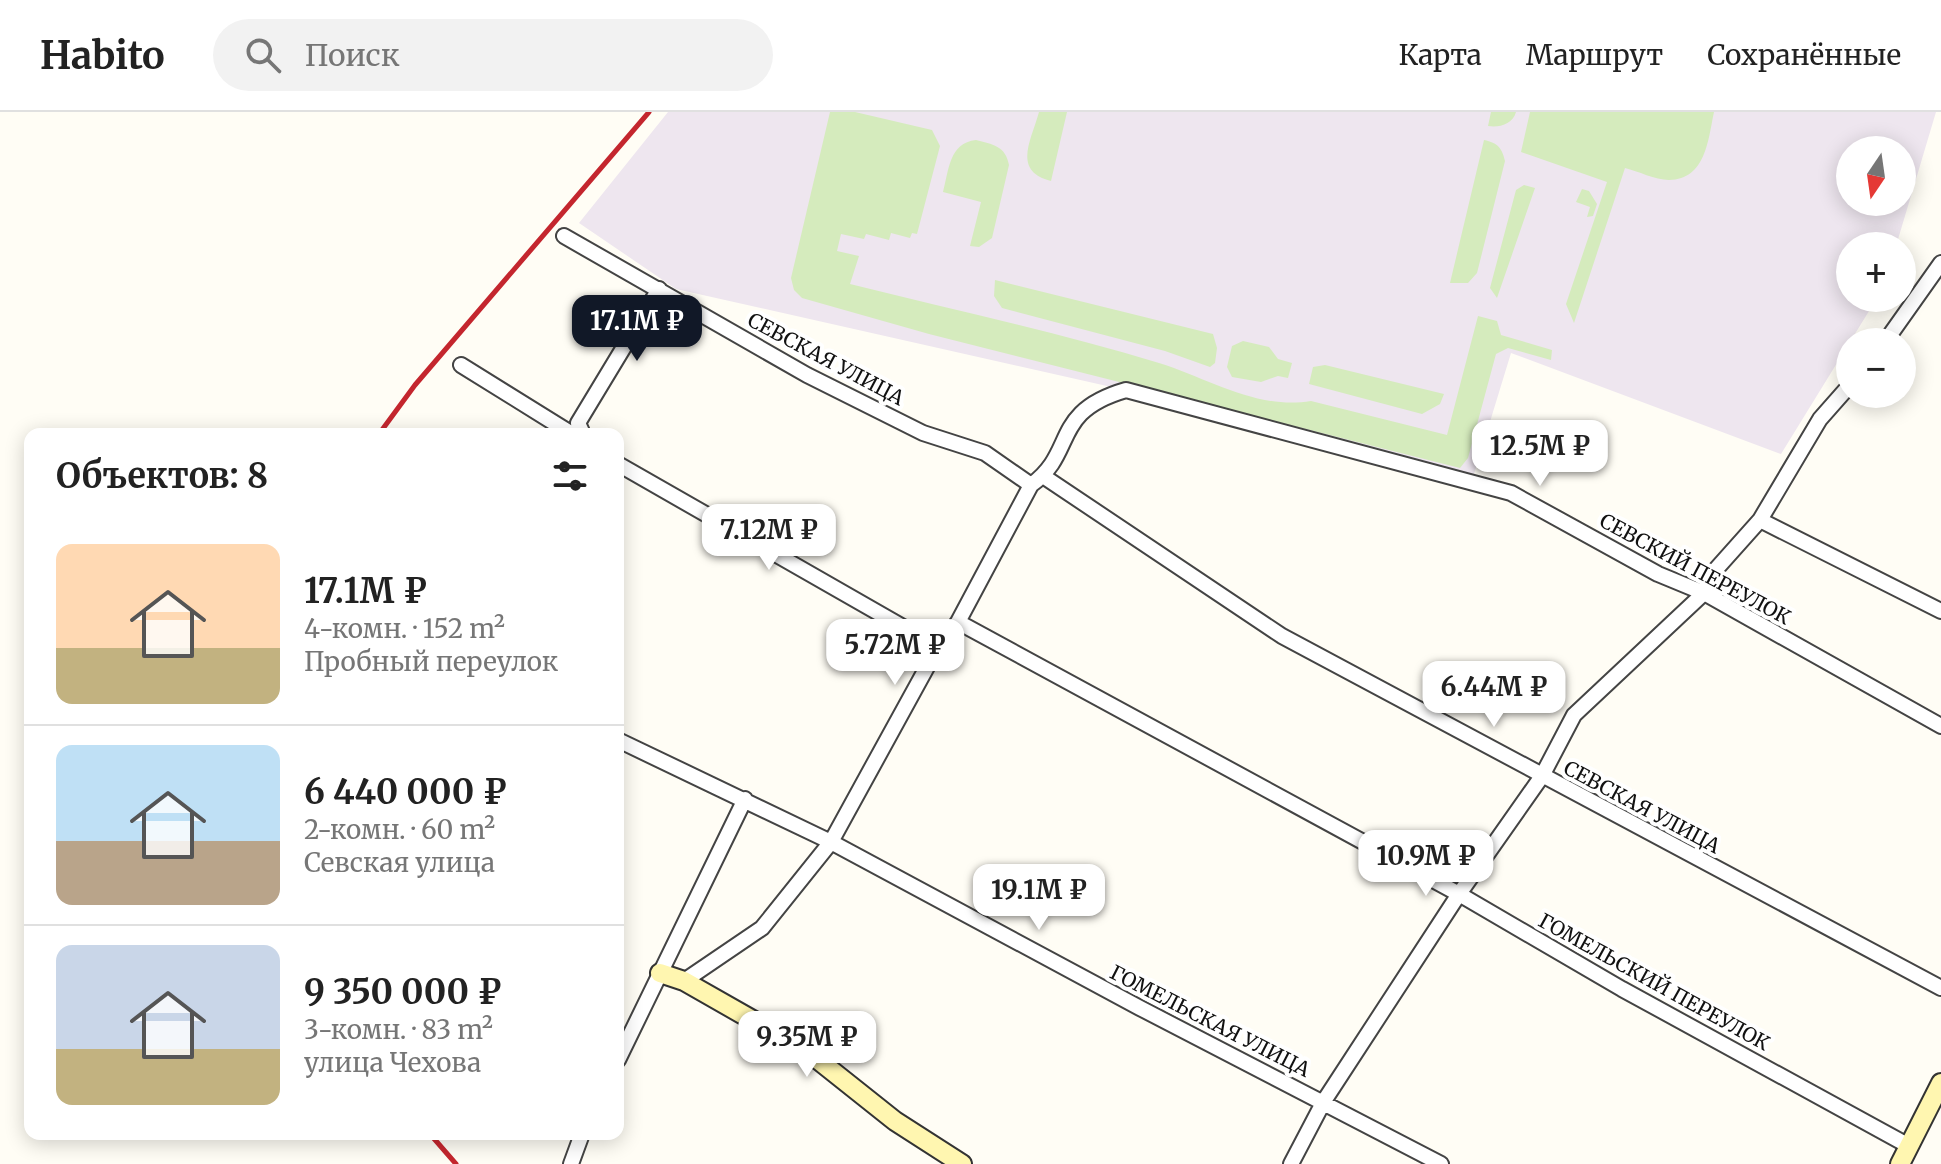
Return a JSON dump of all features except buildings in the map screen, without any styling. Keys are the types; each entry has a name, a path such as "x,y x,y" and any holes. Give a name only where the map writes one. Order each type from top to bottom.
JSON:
{"street":[{"name":"СЕВСКАЯ УЛИЦА","path":"564,236 807,375 923,433 985,453 1037,481 1282,636 1941,988"},
{"path":"1895,328 1940,266"},
{"path":"580,428 578,423 659,289"},
{"path":"461,365 562,428"},
{"name":"СЕВСКИЙ ПЕРЕУЛОК","path":"1037,481 1073,419 1098,398 1126,390 1511,493 1658,574 1704,593 1941,726"},
{"path":"1291,1164 1324,1101 1459,894 1542,776 1574,715 1704,593 1710,576 1760,520 1820,419 1836,401"},
{"path":"624,467 938,647"},
{"path":"684,981 762,928 831,842 938,647 958,622 1037,481"},
{"path":"1760,520 1941,611"},
{"name":"ГОМЕЛЬСКИЙ ПЕРЕУЛОК","path":"958,622 1459,894 1622,989 1909,1146"},
{"name":"ГОМЕЛЬСКАЯ УЛИЦА","path":"624,743 831,842 1140,1008 1441,1164"},
{"path":"624,1048 745,799"},
{"path":"660,973 684,981 807,1051 895,1121 962,1164"},
{"path":"1900,1164 1941,1083"},
{"path":"571,1164 580,1140"}],"shaded area":[{"path":"668,112 1936,112 1916,179 1916,136 1836,136 1836,216 1905,216 1900,232 1836,232 1836,312 1868,312 1859,328 1836,328 1836,365 1781,454 1511,353 1474,474 1107,386 676,289 579,223"}],"green space":[{"path":"830,112 855,112 932,130 940,146 917,234 912,233 910,238 891,233 889,240 866,234 864,239 841,234 837,251 859,256 850,284 1121,352 1253,397 1291,403 1311,401 1447,435 1478,316 1497,321 1501,335 1552,350 1551,360 1508,348 1496,354 1468,458 1460,468 929,334 802,298 794,290 791,278"},
{"path":"1039,112 1067,112 1051,181 1039,176 1028,162 1029,144"},
{"path":"1491,112 1516,112 1509,122 1501,126 1488,126"},
{"path":"1530,112 1714,112 1707,146 1691,173 1664,180 1625,168 1574,323 1566,304 1607,182 1521,152"},
{"path":"976,140 1001,150 1009,165 992,238 979,247 970,246 981,202 943,192 955,152 967,142"},
{"path":"1484,140 1499,147 1505,161 1477,273 1468,283 1450,283"},
{"path":"1524,185 1535,188 1497,298 1490,288 1516,190"},
{"path":"1582,189 1589,191 1597,204 1593,216 1587,217 1590,207 1576,202"},
{"path":"995,280 1213,334 1217,348 1215,363 1210,367 1165,351 1002,308 994,296"},
{"path":"1243,341 1269,347 1278,359 1292,363 1288,378 1278,376 1261,382 1232,377 1227,367 1232,346"},
{"path":"1325,365 1444,394 1440,404 1422,414 1309,384 1313,367"}],"railway":[{"path":"383,428 415,385 649,112"},
{"path":"435,1140 456,1164"}]}
